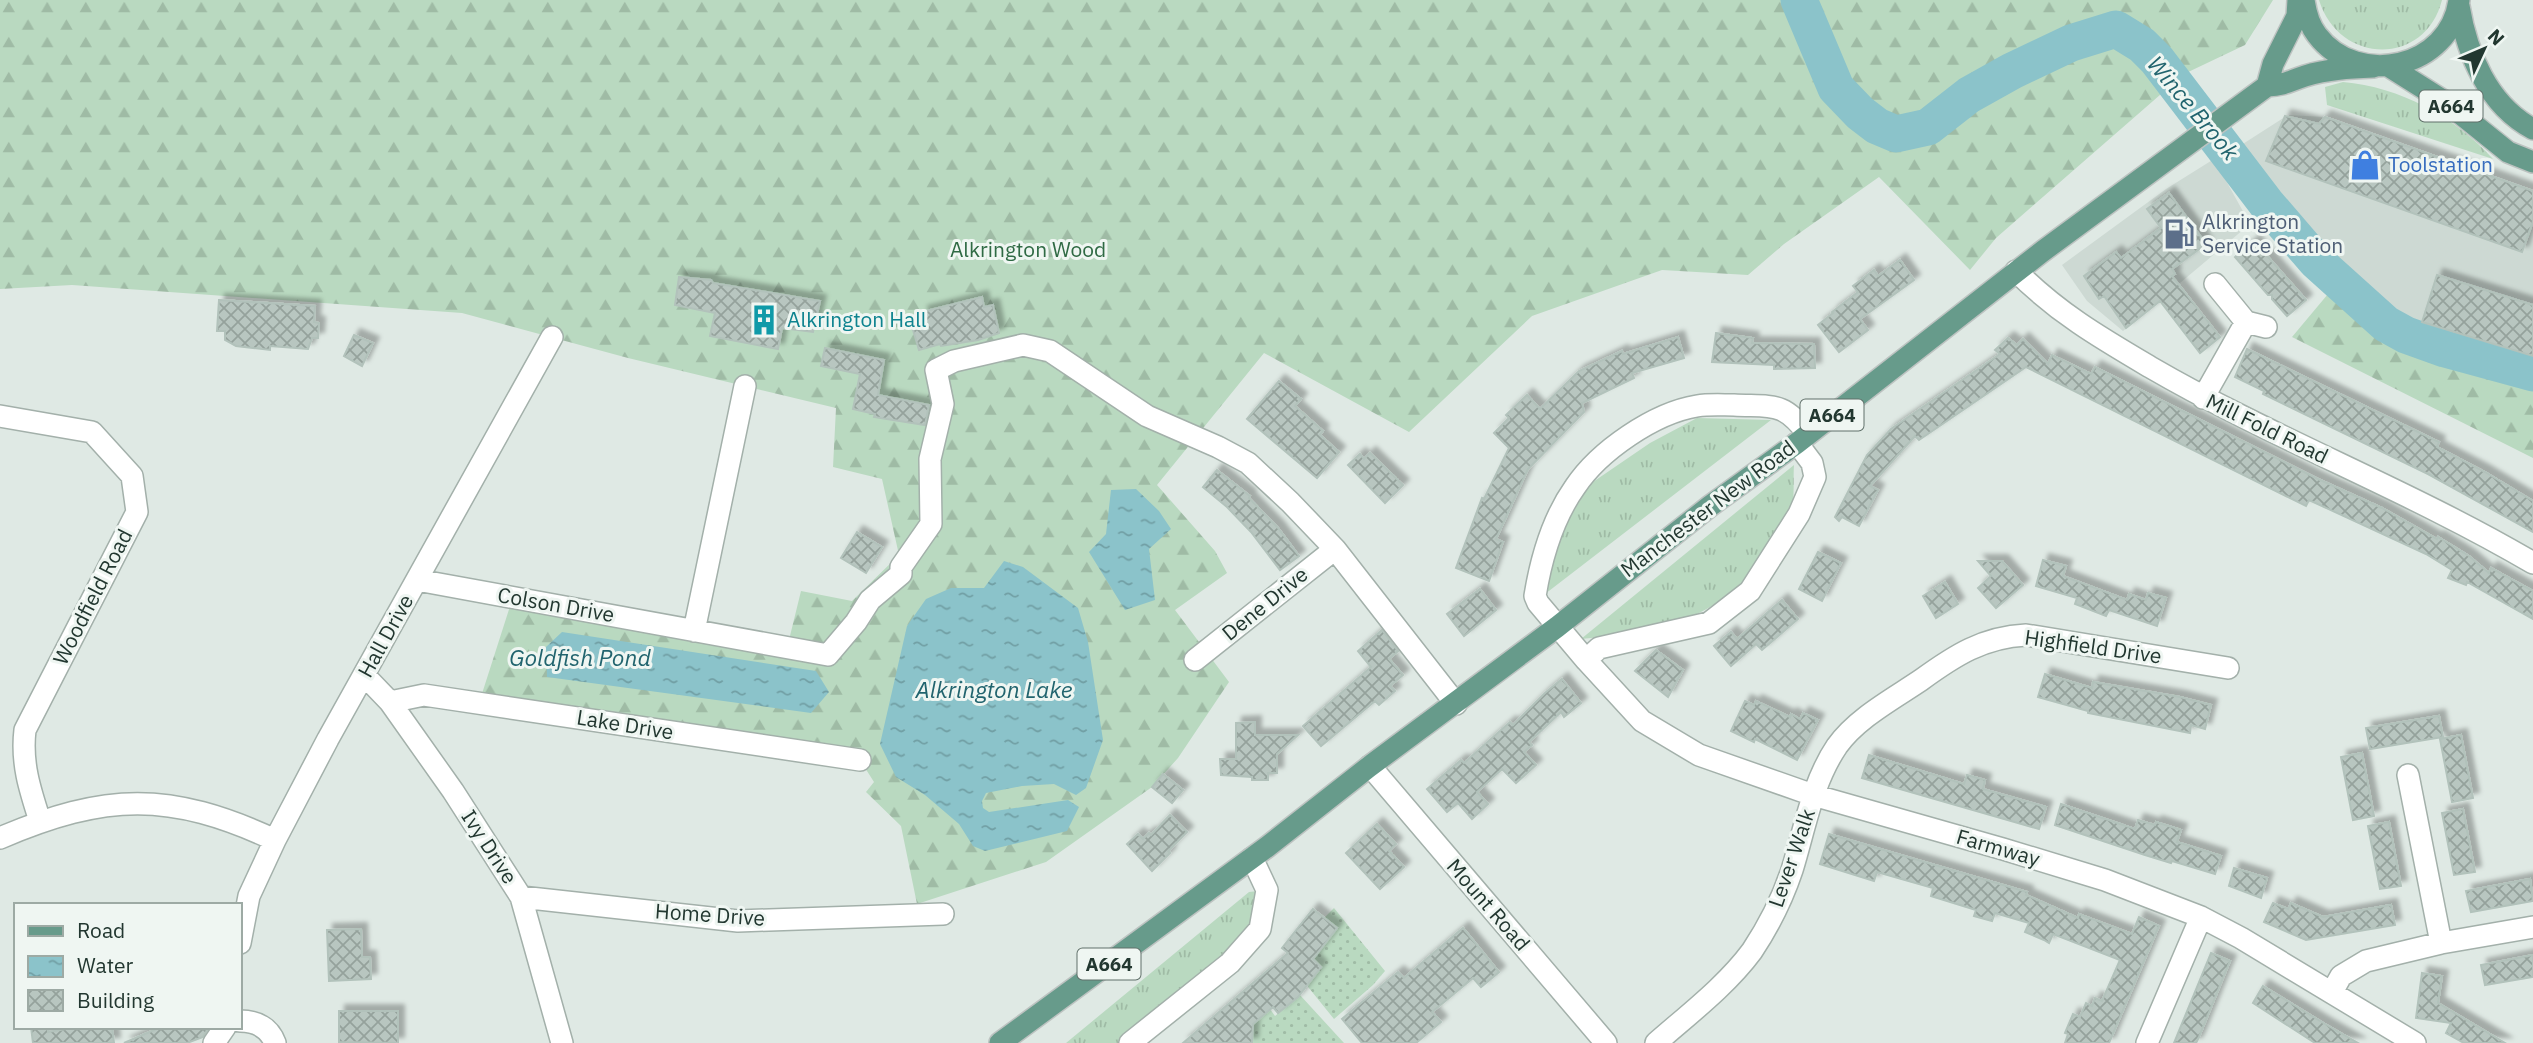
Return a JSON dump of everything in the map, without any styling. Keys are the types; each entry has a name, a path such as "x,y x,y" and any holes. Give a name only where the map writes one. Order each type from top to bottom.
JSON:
{"main road":[{"path":"2267,86 2273,64 2297,16 2298,0"},
{"name":"A664","path":"2304,0 2308,19 2316,35 2328,47 2348,60 2382,67 2447,103 2508,152 2533,162"},
{"name":"A664","path":"2382,67 2407,63 2436,45 2448,31 2459,3"},
{"name":"A664","path":"2459,3 2463,33 2480,74 2502,104 2533,129"},
{"name":"Manchester New Road","path":"1252,858 1557,627 1618,577 2016,271 2267,86 2286,85 2303,76 2326,71 2382,67"},
{"name":"A664","path":"1000,1043 1252,858"}],"street":[{"name":"Mill Fold Road","path":"2016,271 2084,328 2203,398 2473,528 2533,563"},
{"path":"2203,398 2256,324 2216,284"},
{"name":"Hall Drive","path":"242,933 249,896 275,840 328,739 552,337"},
{"name":"Colson Drive","path":"417,580 828,655 856,622 870,600 901,574 901,567 931,524 929,459 943,404 936,370 954,361 1023,345 1051,351 1147,416 1248,463 1335,549"},
{"path":"694,631 745,386"},
{"name":"Farmway","path":"1586,660 1599,648 1709,623 1750,591 1799,514 1815,477 1795,417 1779,408 1698,406 1672,412 1614,447 1576,485 1565,504 1548,545 1535,596 1557,627 1586,660 1642,721 1699,755 1813,795 2105,880 2201,917 2415,1043"},
{"name":"Woodfield Road","path":"0,416 92,432 132,476 137,512 25,730 22,751 25,773 40,821"},
{"path":"1335,549 1456,704"},
{"name":"Dene Drive","path":"1195,660 1335,549"},
{"name":"Highfield Drive","path":"1813,795 1838,745 1849,732 1961,652 1987,642 2011,635 2026,635 2228,668"},
{"name":"Ivy Drive","path":"365,676 390,702 453,791 521,897 562,1043"},
{"name":"Lake Drive","path":"390,702 424,695 860,760"},
{"name":"Mount Road","path":"1370,766 1606,1043"},
{"path":"2408,775 2441,943"},
{"name":"Lever Walk","path":"1656,1043 1714,992 1751,951 1773,914 1791,873 1813,795"},
{"path":"0,838 40,821 81,809 128,802 170,805 241,824 275,840"},
{"path":"1130,1043 1230,963 1260,929 1267,890 1252,858"},
{"name":"Home Drive","path":"521,897 738,921 943,914"},
{"path":"2147,1043 2201,917"},
{"path":"2332,992 2341,976 2366,961 2441,943 2533,927"},
{"path":"242,1021 258,1024 267,1030 275,1043"}],"shaded area":[{"path":"2288,115 2325,117 2533,191 2533,358 2411,324 2352,284 2302,237 2235,149"},
{"path":"2214,159 2250,224 2123,331 2087,301 2062,265 2166,189"}],"green space":[{"name":"Alkrington Wood","path":"0,0 2273,0 2245,45 2184,74 1996,238 1970,270 1879,177 1784,244 1748,275 1662,270 1532,316 1409,432 1264,353 1157,485 1215,551 1227,573 1175,610 1229,682 1178,758 1152,787 1046,862 917,904 901,826 866,792 874,782 860,760 479,703 511,603 788,644 801,591 852,601 899,555 882,479 833,467 836,408 628,358 462,313 72,285 0,289"},
{"path":"2319,0 2442,0 2433,22 2418,37 2401,47 2382,50 2362,46 2344,37 2329,21"},
{"path":"2343,82 2385,90 2425,107 2462,130 2493,159 2327,105 2325,87"},
{"path":"2233,152 2316,255 2364,299 2433,339 2533,367 2533,458 2292,337 2333,288 2278,226 2264,233 2219,160"},
{"path":"1697,418 1771,420 1545,594 1554,544 1590,484 1650,443"},
{"path":"1794,465 1790,518 1752,571 1733,591 1689,618 1665,626 1581,639"},
{"path":"1267,890 1260,929 1126,1043 1066,1043 1249,892"},
{"path":"1334,908 1385,971 1334,1019 1300,977 1337,928 1324,918"},
{"path":"1300,995 1344,1043 1250,1043 1253,1036 1247,1030 1270,1009 1275,1016"}],"water":[{"path":"1136,489 1159,511 1171,529 1149,549 1155,600 1125,610 1089,552 1106,534 1111,490"},
{"name":"Alkrington Lake","path":"1004,561 1023,567 1078,608 1088,642 1103,740 1086,788 1076,795 1054,784 1022,786 986,793 982,801 983,808 989,812 1068,800 1079,807 1067,831 985,851 973,846 959,824 925,795 896,777 880,744 907,626 926,599 951,588 984,588"},
{"name":"Goldfish Pond","path":"562,632 816,671 829,692 811,713 547,677 546,647"}],"building":[{"path":"2285,116 2319,124 2325,117 2533,191 2533,221 2522,252 2266,161"},
{"path":"2169,193 2206,244 2172,269 2175,274 2172,276 2220,337 2200,353 2160,301 2126,328 2104,296 2099,299 2084,276 2116,252 2121,258 2161,228 2147,209"},
{"path":"2254,241 2306,300 2287,316 2272,299 2272,295 2268,295 2235,257"},
{"path":"1900,260 1914,280 1860,319 1868,330 1839,352 1818,325 1858,292 1853,286 1874,270 1878,276"},
{"path":"2437,275 2533,305 2533,356 2422,322"},
{"name":"Alkrington Hall","path":"679,277 711,280 713,283 820,301 813,332 782,328 778,349 710,336 715,313 675,305"},
{"path":"982,297 984,307 993,305 999,333 978,340 940,344 919,350 911,323 924,320 922,312"},
{"path":"219,300 315,306 314,322 319,323 318,338 312,338 308,349 270,346 270,350 236,346 225,340 225,331 217,331"},
{"path":"1716,333 1753,338 1752,343 1814,344 1815,368 1774,369 1774,365 1712,362"},
{"path":"354,335 373,343 362,366 344,356"},
{"path":"1678,337 1684,358 1632,373 1634,378 1582,403 1584,412 1528,469 1496,539 1503,542 1489,581 1456,568 1482,498 1484,499 1509,448 1494,433 1509,418 1506,415 1527,395 1540,409 1579,371 1622,351 1623,354"},
{"path":"2008,338 2017,345 2023,339 2048,364 2052,355 2091,374 2095,367 2318,479 2382,508 2437,539 2438,537 2469,556 2489,573 2491,568 2533,591 2533,619 2467,582 2466,585 2448,578 2452,570 2426,554 2309,500 2306,506 2026,367 1919,440 1915,436 1870,486 1878,490 1859,526 1842,517 1839,521 1835,517 1867,455 1891,429 2000,354 1995,350"},
{"path":"825,348 884,360 878,395 929,405 925,425 874,417 875,414 853,409 860,374 821,366"},
{"path":"2247,349 2439,442 2437,447 2533,501 2533,532 2428,474 2263,394 2264,391 2235,377"},
{"path":"1279,381 1301,399 1295,406 1323,431 1320,435 1339,452 1317,478 1247,419"},
{"path":"1370,453 1403,485 1385,503 1348,465 1360,454 1364,459"},
{"path":"1217,470 1250,496 1299,556 1280,570 1251,532 1203,487"},
{"path":"857,532 882,547 866,573 841,558"},
{"path":"1818,552 1841,563 1822,601 1799,589"},
{"path":"2043,560 2066,566 2063,576 2127,600 2129,594 2146,600 2148,593 2166,598 2157,626 2109,610 2106,616 2075,604 2077,598 2036,586"},
{"path":"1978,561 2002,561 2023,585 1996,608 1978,588 1991,576"},
{"path":"1945,582 1958,604 1936,618 1923,596"},
{"path":"1480,589 1496,610 1464,636 1447,614"},
{"path":"1782,600 1798,619 1762,650 1756,644 1731,666 1714,646 1731,632 1737,639"},
{"path":"1382,630 1398,651 1389,659 1403,675 1390,686 1395,691 1379,705 1375,701 1321,746 1303,726 1371,667 1358,651"},
{"path":"1656,650 1683,670 1668,697 1635,671"},
{"path":"2045,674 2092,688 2093,682 2211,705 2205,729 2191,725 2190,733 2088,713 2038,697"},
{"path":"1562,679 1581,703 1564,717 1561,712 1529,742 1532,745 1524,752 1536,765 1516,783 1502,769 1477,792 1488,804 1472,819 1458,803 1447,812 1427,789 1461,760 1464,763 1510,722 1513,725"},
{"path":"1745,701 1754,705 1756,701 1790,717 1791,714 1800,719 1803,713 1818,720 1797,760 1755,739 1754,742 1731,731"},
{"path":"2439,716 2443,737 2370,749 2366,728"},
{"path":"1255,722 1255,735 1298,735 1277,754 1277,773 1268,773 1268,780 1221,775 1220,759 1236,759 1236,723"},
{"path":"2461,735 2473,798 2452,802 2440,739"},
{"path":"2362,753 2374,816 2353,820 2341,757"},
{"path":"1869,755 1964,784 1967,775 1985,780 1983,789 2046,807 2039,829 1862,778"},
{"path":"1163,774 1183,790 1172,803 1152,787"},
{"path":"2061,804 2135,829 2138,820 2155,825 2156,822 2181,830 2177,842 2221,856 2215,874 2172,861 2171,863 2055,825"},
{"path":"2463,809 2475,872 2454,875 2442,813"},
{"path":"1170,815 1187,832 1152,871 1127,844 1138,834 1143,839 1149,833 1151,835"},
{"path":"2389,822 2401,886 2380,889 2368,826"},
{"path":"1377,824 1396,844 1389,851 1404,867 1380,889 1346,853"},
{"path":"1829,834 2027,892 2026,895 2078,918 2079,914 2132,934 2139,917 2159,926 2109,1043 2065,1043 2068,1034 2065,1033 2073,1014 2080,1017 2086,1003 2092,1006 2095,998 2102,1001 2120,960 2053,934 2049,943 2025,932 2029,923 1995,913 1992,921 1974,916 1976,910 1931,896 1933,888 1877,872 1874,881 1820,864"},
{"path":"2234,868 2267,878 2261,898 2229,886"},
{"path":"2530,879 2533,901 2471,912 2466,891"},
{"path":"2273,903 2288,909 2291,903 2323,917 2391,905 2395,925 2306,940 2264,922"},
{"path":"1313,909 1337,928 1313,959 1321,967 1298,997 1278,1013 1273,1007 1253,1024 1252,1043 1183,1043 1288,953 1282,948"},
{"path":"1463,928 1499,972 1481,987 1473,978 1432,1012 1441,1022 1416,1043 1362,1043 1342,1019 1398,972 1404,978"},
{"path":"361,929 362,957 370,957 371,979 329,981 327,930"},
{"path":"2211,953 2230,961 2199,1037 2196,1043 2174,1043"},
{"path":"2533,955 2533,977 2485,985 2481,965"},
{"path":"2422,973 2442,976 2438,1003 2505,1043 2464,1043 2446,1033 2451,1023 2416,1018"},
{"path":"2263,986 2358,1043 2315,1043 2253,1003"},
{"path":"339,1011 398,1011 398,1043 339,1042"},
{"path":"31,1029 48,1029 48,1032 65,1029 112,1029 114,1043 33,1043"},
{"path":"156,1029 208,1029 203,1037 187,1043 124,1043"}],"waterway":[{"name":"Wince Brook","path":"1799,0 1836,88 1860,113 1877,126 1896,134 1928,127 1969,95 2012,71 2071,43 2116,29 2142,45 2157,60 2266,203 2316,261 2386,324 2406,335 2445,349 2533,373"}],"place":[{"name":"Toolstation","path":"2365,165"},
{"name":"Alkrington Service Station","path":"2179,234"},
{"name":"Alkrington Hall","path":"764,320"}]}
